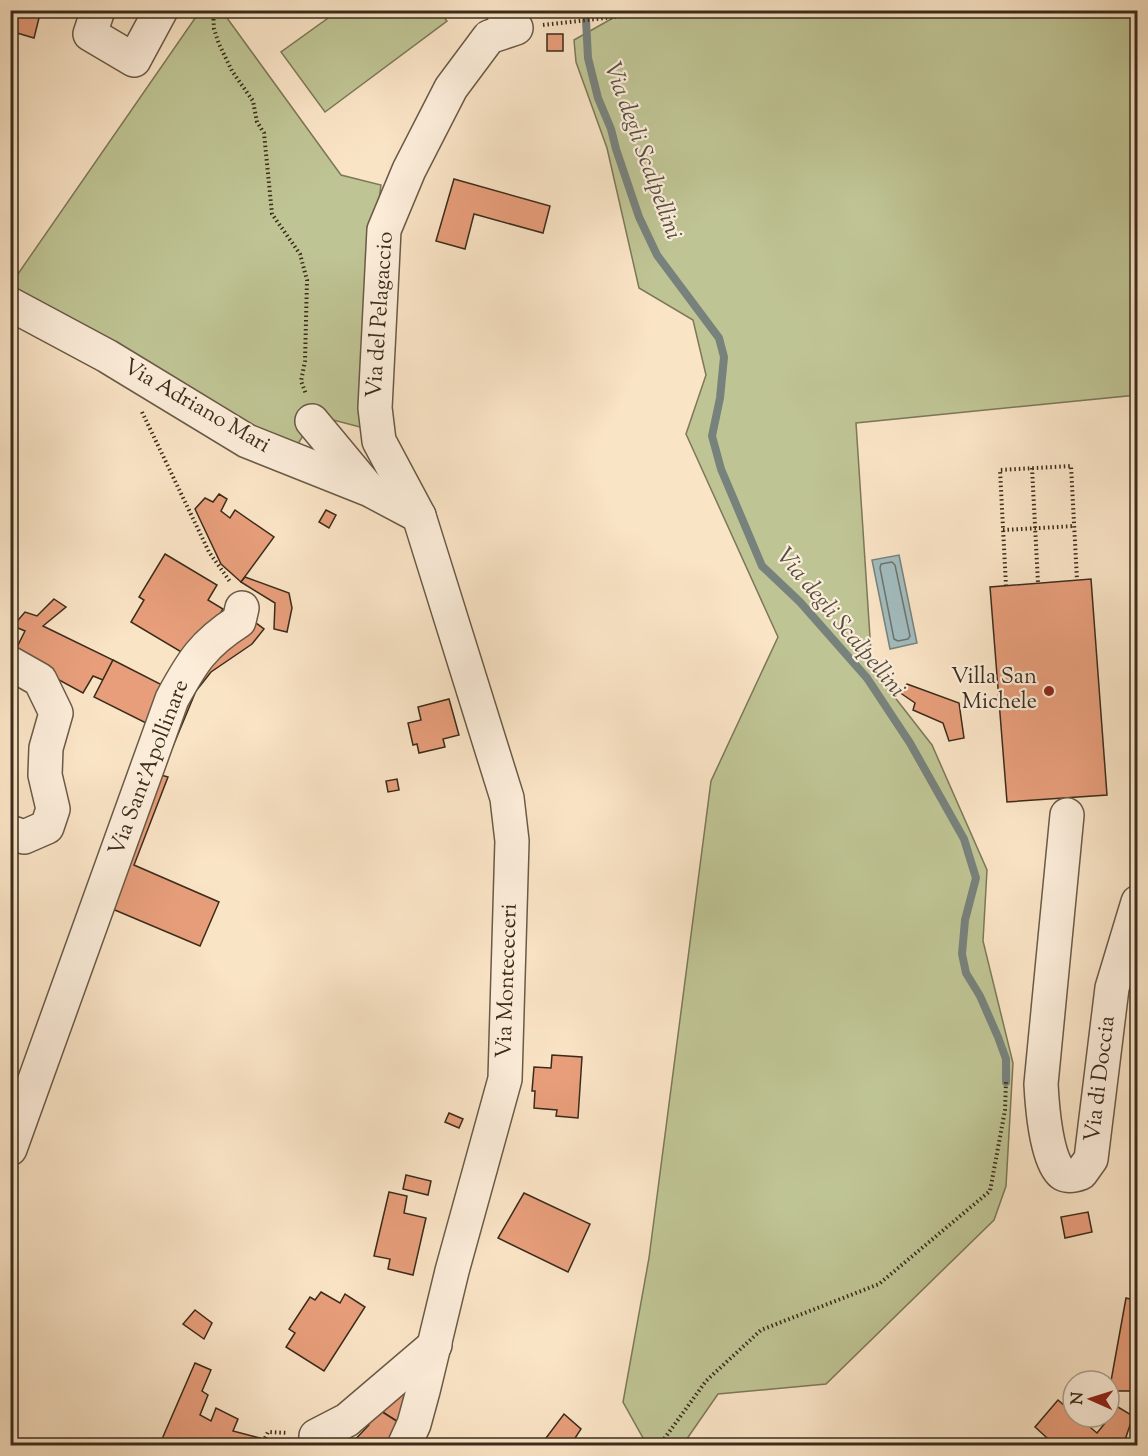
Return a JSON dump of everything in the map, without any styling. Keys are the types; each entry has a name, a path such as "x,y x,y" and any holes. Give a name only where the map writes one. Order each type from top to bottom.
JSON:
{"street":[{"path":"98,10 90,34 134,60 161,10"},
{"name":"Via del Pelagaccio","path":"419,516 379,441 375,408 384,230 409,170 451,88 489,37 509,19"},
{"name":"Via Adriano Mari","path":"10,304 107,356 248,441 370,490 419,516"},
{"path":"312,422 370,490"},
{"name":"Via Montececeri","path":"404,1446 414,1424 458,1249 505,1079 512,841 507,798 419,516"},
{"name":"Via Sant'Apollinare","path":"10,1149 172,699 191,663 220,633 239,621 243,608"},
{"path":"10,663 40,680 56,713 46,748 45,775 53,809 47,827 24,837 10,832"},
{"name":"Via di Doccia","path":"1066,815 1042,1098 1055,1164 1063,1174 1072,1176 1081,1173 1091,1159 1112,988 1137,902"},
{"path":"316,1436 347,1420 435,1345"}],"path":[{"path":"213,10 214,29 219,44 232,70 253,101 257,122 264,133 272,214 300,254 307,280 305,361 301,381 310,406 312,422"},
{"path":"509,19 677,10"},
{"path":"137,402 209,552 233,586 243,608"},
{"path":"1006,586 1000,470 1071,466 1077,580"},
{"path":"1032,468 1038,583"},
{"path":"1003,530 1074,526"},
{"path":"659,1446 706,1381 761,1330 879,1284 990,1191 1005,1110 1006,1082"}],"green space":[{"path":"627,10 1138,11 1137,395 856,423 872,668 932,745 987,870 983,941 1013,1063 1006,1186 994,1220 826,1384 718,1394 682,1446 647,1445 623,1402 649,1258 711,781 778,637 686,434 706,375 693,320 639,288 607,148 576,62 574,40"},
{"path":"200,11 222,11 341,175 381,185 372,251 364,428 318,416 312,421 296,447 251,431 11,291 11,284"},
{"path":"338,11 439,11 447,21 325,112 281,52"}],"water":[{"path":"899,555 917,643 890,649 872,560"}],"building":[{"path":"10,10 41,10 34,38 17,33 15,41 10,40"},
{"path":"547,34 563,34 563,51 547,51"},
{"path":"454,179 550,206 543,233 474,214 465,249 436,241"},
{"path":"219,494 227,499 221,511 230,518 235,510 274,537 241,582 221,564 195,509 205,498 213,502"},
{"path":"326,510 336,515 329,528 319,522"},
{"path":"165,554 217,585 208,600 223,609 193,659 131,622 144,600 139,597"},
{"path":"245,577 289,593 292,608 287,632 274,629 275,603 241,582"},
{"name":"Villa San Michele","path":"1091,579 1107,795 1007,802 990,587"},
{"path":"54,599 66,607 43,626 113,660 103,680 93,676 83,693 13,655 25,631 13,626 25,612 37,616"},
{"path":"252,620 264,629 252,644 211,672 196,691 185,686"},
{"path":"113,660 168,688 150,725 94,697"},
{"path":"907,684 959,703 964,738 949,741 943,723 913,710 915,703 899,692"},
{"path":"185,686 196,691 161,775 168,777 134,865 219,902 200,946 103,905"},
{"path":"449,699 459,735 443,739 445,747 419,753 417,744 413,745 408,723 421,720 418,707"},
{"path":"397,779 399,790 388,792 386,781"},
{"path":"552,1055 582,1057 578,1118 556,1116 557,1110 534,1108 535,1091 532,1091 534,1067 551,1068"},
{"path":"449,1113 463,1119 459,1128 445,1122"},
{"path":"406,1175 431,1181 428,1195 403,1189"},
{"path":"389,1192 407,1196 404,1213 426,1218 413,1275 388,1269 390,1259 374,1256"},
{"path":"524,1193 590,1224 568,1272 498,1238"},
{"path":"1088,1212 1092,1232 1065,1238 1061,1217"},
{"path":"321,1292 340,1303 345,1294 365,1307 324,1371 286,1347 295,1333 289,1329 310,1297 315,1300"},
{"path":"1126,1298 1138,1301 1138,1357 1134,1391 1121,1391 1121,1369 1113,1369"},
{"path":"195,1310 212,1323 204,1339 183,1324"},
{"path":"195,1363 211,1370 202,1391 208,1395 200,1415 211,1421 216,1408 238,1419 233,1431 260,1438 256,1446 159,1446"},
{"path":"404,1378 419,1388 406,1427 373,1406"},
{"path":"1058,1400 1061,1403 1061,1429 1092,1429 1097,1433 1100,1429 1121,1429 1121,1409 1133,1416 1123,1446 1056,1446 1035,1427"},
{"path":"373,1406 406,1427 398,1446 349,1446 369,1425 360,1419"},
{"path":"564,1414 581,1429 570,1446 540,1446"}],"waterway":[{"name":"Via degli Scalpellini","path":"586,20 588,58 598,98 611,129 639,217 657,255 719,338 724,357 720,398 712,436 721,469 762,566 800,602 867,678 910,743 964,839 976,878 965,920 962,954 966,973 980,996 1006,1059 1006,1082"}],"place":[{"name":"Villa San Michele","path":"1049,691"}]}
